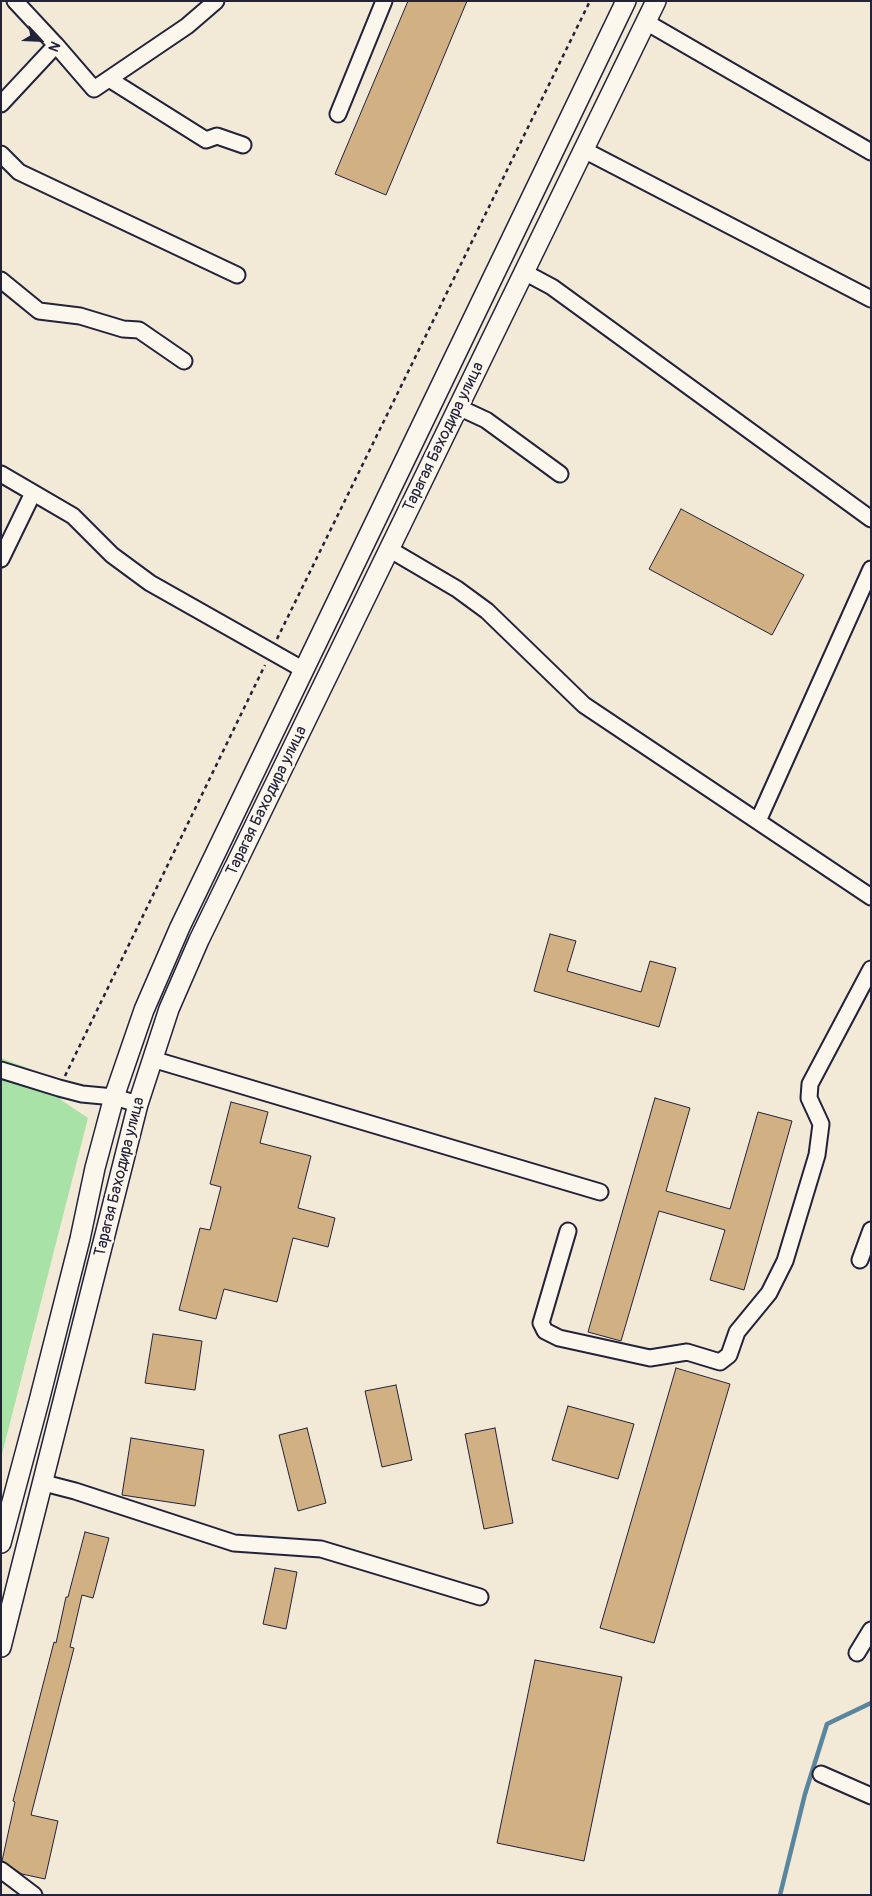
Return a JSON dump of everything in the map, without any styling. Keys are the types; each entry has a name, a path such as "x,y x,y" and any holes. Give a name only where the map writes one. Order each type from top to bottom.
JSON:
{"main road":[{"name":"Тарагая Баходира улица","path":"1,1543 39,1401 114,1097 144,1010 180,927 626,1"},
{"name":"Тарагая Баходира улица","path":"1,1647 44,1483 138,1104 169,1009 199,940 656,1"}],"street":[{"path":"15,1 94,89 187,26 216,1"},
{"path":"338,114 384,1"},
{"path":"646,22 871,152"},
{"path":"1,104 56,45"},
{"path":"109,78 206,140 217,136 242,145"},
{"path":"584,150 871,299"},
{"path":"1,154 19,172 237,275"},
{"path":"524,272 552,287 871,519"},
{"path":"1,280 40,311 80,316 123,329 139,330 184,361"},
{"path":"458,407 486,420 560,474"},
{"path":"1,474 73,516 112,555 150,583 304,670"},
{"path":"1,559 33,493"},
{"path":"389,549 457,589 487,611 584,705 871,897"},
{"path":"758,821 871,569"},
{"path":"568,1231 540,1323 545,1331 559,1338 650,1358 687,1352 720,1362 729,1355 737,1332 769,1292 785,1261 817,1155 821,1124 809,1098 810,1084 871,969"},
{"path":"152,1059 600,1192"},
{"path":"1,1070 82,1094 114,1097 138,1104"},
{"path":"860,1260 871,1230"},
{"path":"44,1483 75,1491 234,1543 321,1549 480,1597"},
{"path":"857,1653 871,1630"},
{"path":"821,1774 871,1796"},
{"path":"1,1870 34,1895"}],"path":[{"path":"59,1088 590,1"}],"green space":[{"path":"1,1058 67,1083 61,1100 88,1118 1,1458"}],"building":[{"path":"408,1 467,1 386,195 335,174"},
{"path":"681,509 804,575 772,635 649,569"},
{"path":"550,934 576,941 567,971 641,992 650,961 676,968 659,1027 534,991"},
{"path":"655,1098 690,1108 666,1191 730,1209 758,1112 792,1121 744,1290 710,1280 725,1230 659,1211 621,1341 588,1332"},
{"path":"231,1102 268,1112 260,1143 311,1156 298,1208 335,1218 328,1247 293,1238 277,1302 224,1289 216,1319 179,1310 200,1228 210,1230 221,1187 210,1184"},
{"path":"153,1334 202,1341 195,1390 145,1383"},
{"path":"676,1368 730,1384 654,1643 600,1628"},
{"path":"396,1385 412,1460 382,1467 365,1391"},
{"path":"568,1406 634,1424 618,1479 552,1460"},
{"path":"307,1428 326,1503 298,1511 279,1435"},
{"path":"495,1428 513,1523 484,1529 465,1434"},
{"path":"131,1438 204,1450 195,1506 122,1495"},
{"path":"85,1532 109,1538 93,1598 82,1595 70,1647 74,1648 31,1815 58,1821 45,1879 22,1874 2,1861 15,1802 13,1801 54,1642 56,1643 66,1597 68,1597"},
{"path":"275,1568 297,1572 286,1629 263,1624"},
{"path":"535,1660 622,1677 584,1861 497,1843"}],"waterway":[{"path":"780,1895 805,1794 827,1724 871,1703"}]}
